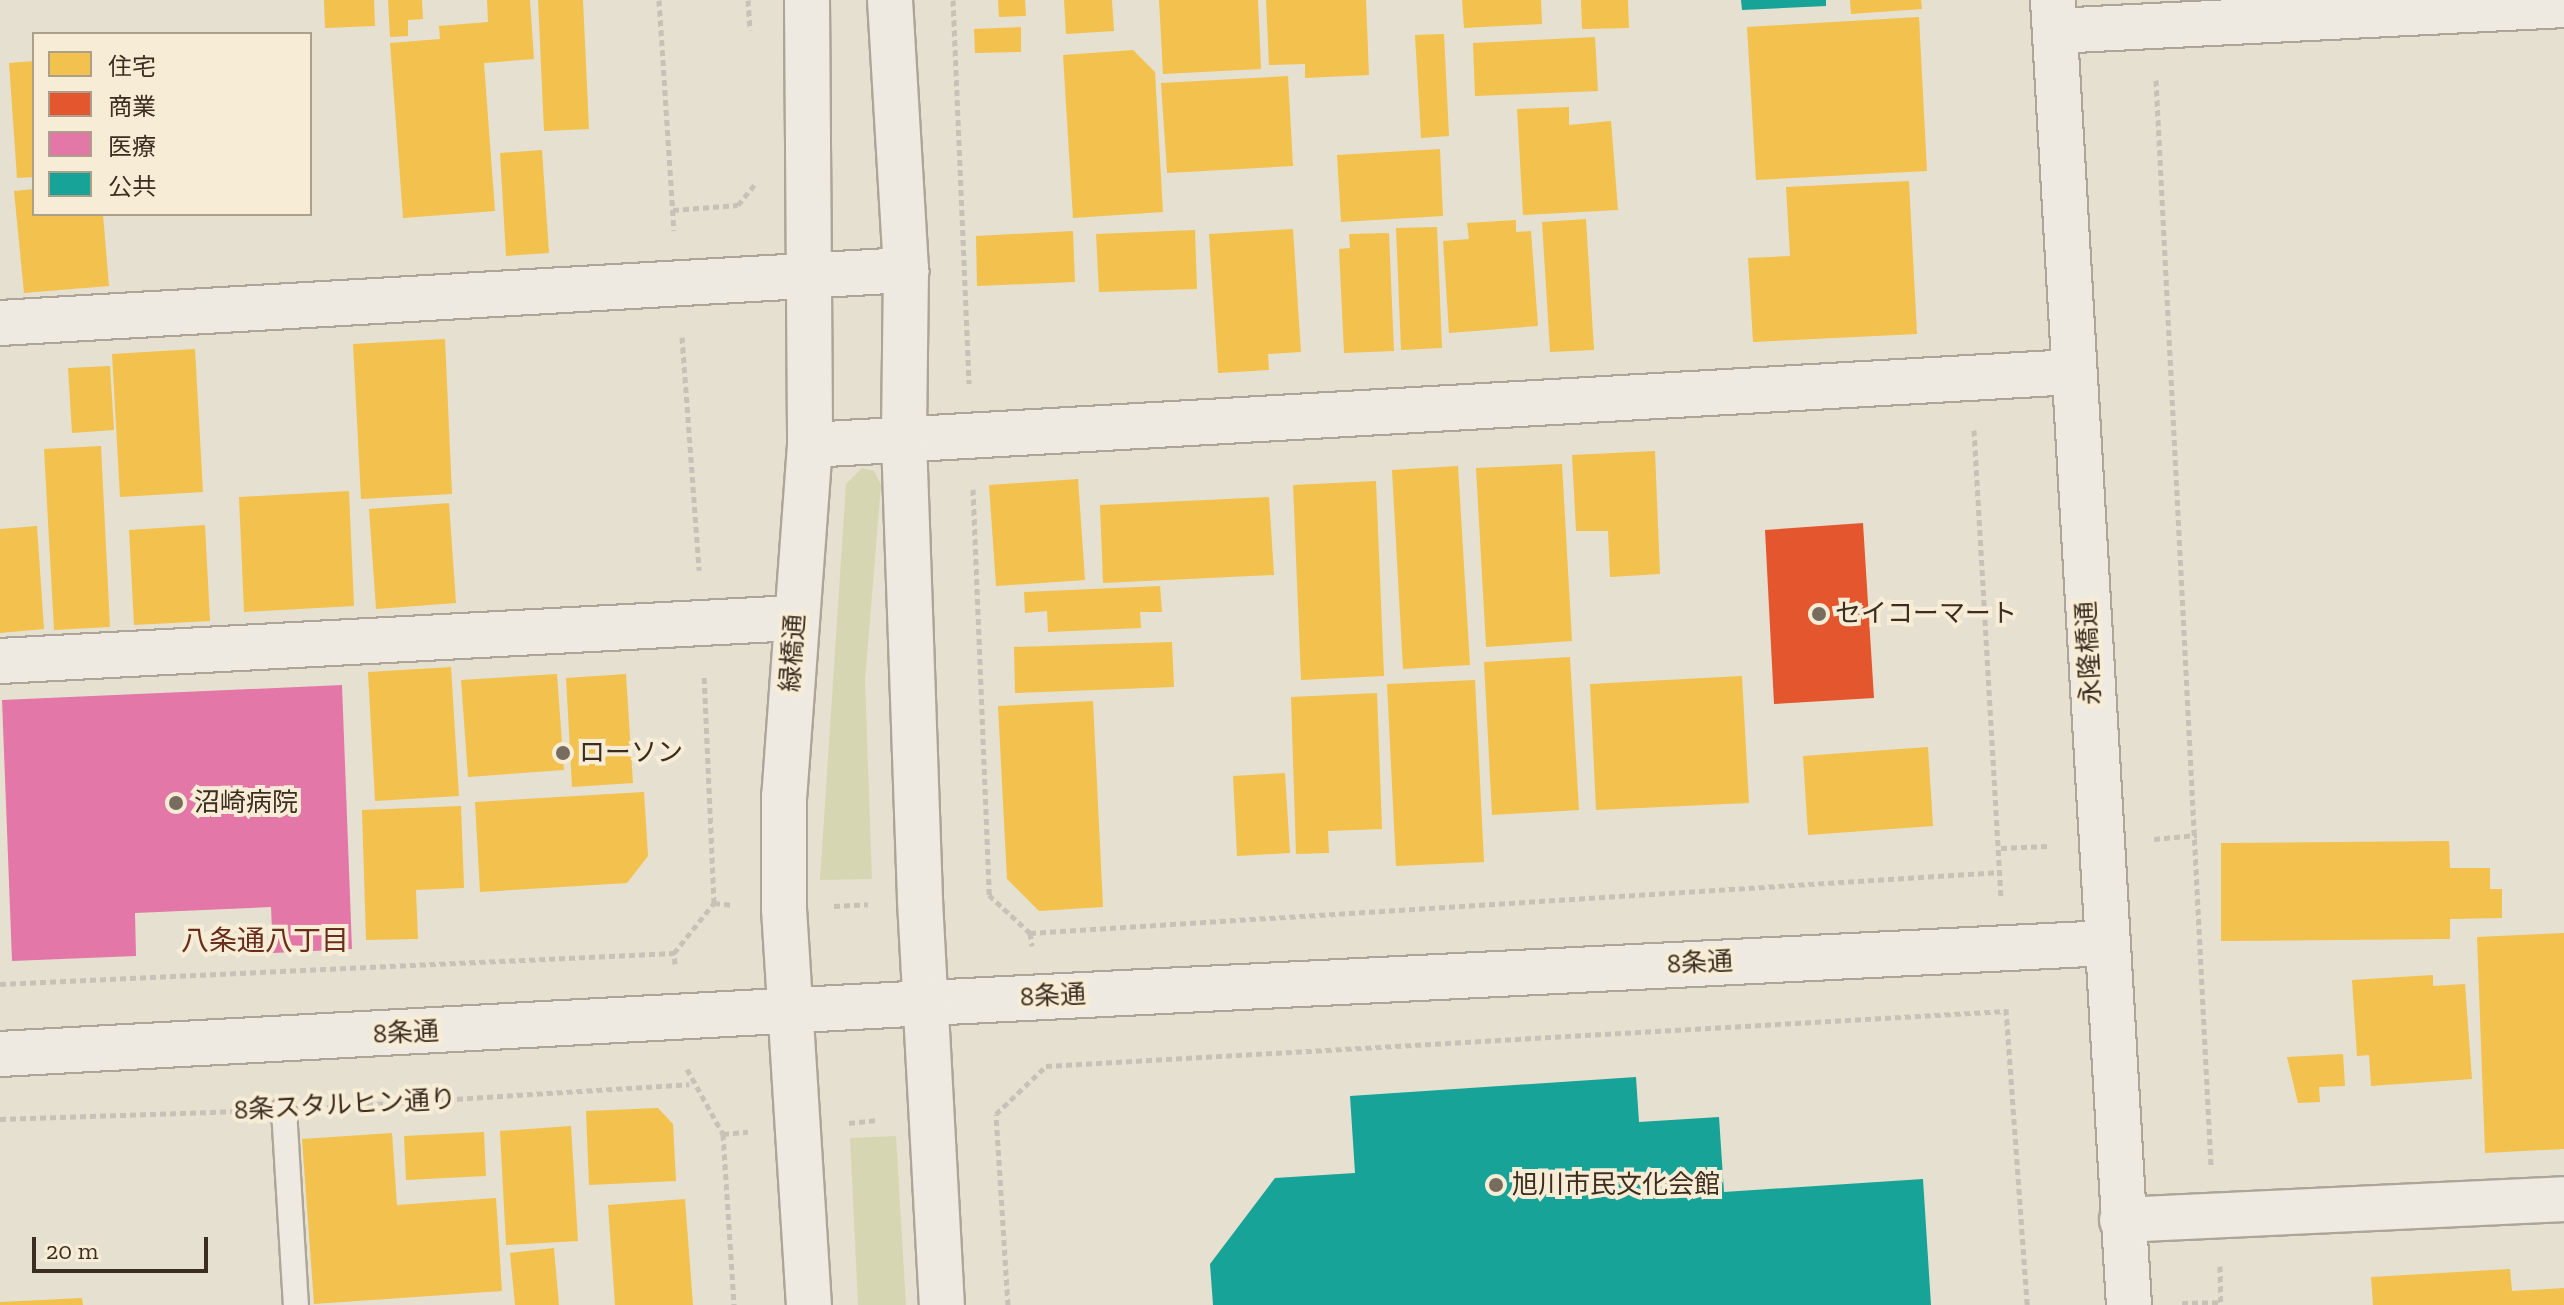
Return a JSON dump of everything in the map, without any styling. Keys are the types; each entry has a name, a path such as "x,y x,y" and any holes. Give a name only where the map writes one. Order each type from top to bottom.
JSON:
{"street":[{"name":"緑橋通","path":"807,0 814,277 810,445 795,618 784,909 793,1012 809,1305"},
{"path":"890,0 906,270 904,440 920,901 942,1305"},
{"path":"2054,15 2153,27 2564,5"},
{"name":"永隆橋通","path":"2054,15 2129,1305"},
{"path":"0,323 906,270"},
{"path":"810,445 2074,372"},
{"path":"0,661 795,618"},
{"name":"8条通","path":"0,1054 2106,943"},
{"path":"2122,1220 2564,1199"}],"lane":[{"path":"284,1110 296,1305"}],"path":[{"path":"0,984 674,953 714,903 702,622 659,0"},
{"path":"748,0 751,44"},
{"path":"2153,27 2221,1305"},
{"path":"673,210 738,205 761,177"},
{"path":"1971,378 2001,872 2006,1011 2027,1305"},
{"path":"714,903 784,909 989,895 1030,933 2001,872"},
{"path":"734,1305 723,1134 933,1115 996,1114 1046,1066 2006,1011"},
{"name":"8条スタルヒン通り","path":"0,1119 284,1110 689,1084 723,1134"},
{"path":"996,1114 1008,1305"}],"green space":[{"path":"862,468 874,471 881,485 865,680 872,879 820,880 846,484"},
{"path":"896,1136 906,1305 858,1305 850,1138"}],"building: 住宅":[{"path":"324,0 374,0 375,26 325,28"},
{"path":"388,0 422,0 423,19 408,20 408,36 390,37"},
{"path":"487,0 530,0 534,59 484,63 495,211 403,218 390,43 440,39 439,26 488,22"},
{"path":"538,0 583,0 589,129 544,131"},
{"path":"998,0 1025,0 1026,16 999,17"},
{"path":"1064,0 1112,0 1114,31 1066,34"},
{"path":"1159,0 1258,0 1261,69 1163,74"},
{"path":"1266,0 1366,0 1369,75 1305,78 1305,64 1269,65"},
{"path":"1462,0 1541,0 1542,24 1464,28"},
{"path":"1581,0 1628,0 1629,28 1582,29"},
{"path":"1850,0 1921,0 1922,9 1851,14"},
{"path":"1919,17 1927,171 1756,180 1747,27"},
{"path":"1021,27 1021,52 975,53 974,29"},
{"path":"1444,34 1449,136 1421,138 1415,35"},
{"path":"1595,37 1598,91 1475,96 1473,43"},
{"path":"1133,50 1155,72 1163,212 1073,218 1063,55"},
{"path":"32,61 32,177 17,178 9,63"},
{"path":"1288,76 1293,166 1167,173 1161,83"},
{"path":"1569,107 1569,125 1611,121 1618,210 1523,215 1517,109"},
{"path":"1440,149 1443,216 1341,222 1337,155"},
{"path":"542,150 549,253 506,256 500,153"},
{"path":"1909,181 1917,334 1753,342 1748,258 1790,256 1786,187"},
{"path":"32,189 32,216 103,216 109,286 24,293 14,191"},
{"path":"1586,219 1594,350 1550,352 1542,222"},
{"path":"1516,220 1516,232 1531,231 1538,326 1449,333 1443,241 1469,239 1467,223"},
{"path":"1437,227 1442,348 1401,350 1396,228"},
{"path":"1293,229 1301,352 1268,354 1269,370 1218,373 1209,234"},
{"path":"1195,230 1197,289 1099,292 1096,234"},
{"path":"1073,231 1075,282 977,286 976,236"},
{"path":"1389,233 1394,351 1344,353 1339,249 1350,248 1349,234"},
{"path":"445,339 452,494 361,499 353,344"},
{"path":"195,349 203,492 120,497 112,354"},
{"path":"110,366 114,430 72,433 68,368"},
{"path":"101,446 110,627 54,630 44,449"},
{"path":"1655,451 1660,574 1610,577 1608,531 1576,531 1572,455"},
{"path":"1562,464 1572,641 1486,647 1476,468"},
{"path":"1458,466 1470,665 1403,669 1392,470"},
{"path":"1078,479 1085,580 996,586 989,485"},
{"path":"1376,481 1384,676 1301,680 1293,485"},
{"path":"349,491 354,606 244,612 239,497"},
{"path":"1269,497 1274,575 1103,583 1100,505"},
{"path":"449,503 456,603 376,609 369,509"},
{"path":"205,525 210,621 134,625 129,530"},
{"path":"37,526 44,629 0,633 0,529"},
{"path":"1160,586 1162,612 1140,612 1141,628 1048,632 1047,611 1025,613 1024,592"},
{"path":"1172,642 1174,687 1015,693 1014,647"},
{"path":"1570,657 1579,810 1492,815 1484,662"},
{"path":"451,667 459,796 375,801 368,672"},
{"path":"557,674 564,770 468,777 461,680"},
{"path":"626,674 633,783 572,787 566,678"},
{"path":"1742,676 1749,803 1596,810 1590,684"},
{"path":"1475,680 1484,862 1396,866 1387,684"},
{"path":"1377,693 1382,829 1328,831 1329,853 1296,854 1291,697"},
{"path":"1093,701 1103,907 1039,911 1007,879 998,706"},
{"path":"1928,747 1933,826 1808,835 1803,756"},
{"path":"1285,773 1290,853 1237,856 1233,776"},
{"path":"644,792 648,856 627,883 480,892 475,802"},
{"path":"461,806 464,888 416,890 418,939 366,940 362,810"},
{"path":"2449,841 2450,868 2490,868 2490,889 2502,889 2502,918 2450,919 2450,939 2221,941 2221,843"},
{"path":"2564,933 2564,1149 2485,1153 2477,937"},
{"path":"2433,975 2433,986 2465,984 2472,1079 2371,1086 2369,1055 2357,1056 2352,980"},
{"path":"2343,1054 2345,1086 2319,1087 2320,1102 2298,1103 2287,1057"},
{"path":"658,1108 673,1124 676,1181 589,1185 586,1111"},
{"path":"571,1126 578,1241 506,1245 500,1131"},
{"path":"484,1132 486,1176 406,1180 404,1136"},
{"path":"392,1133 397,1205 496,1198 502,1291 314,1304 302,1139"},
{"path":"685,1199 693,1305 615,1305 608,1205"},
{"path":"554,1248 559,1305 515,1305 510,1253"},
{"path":"2510,1269 2512,1291 2564,1288 2564,1305 2373,1305 2371,1277"},
{"path":"82,1298 83,1305 0,1305 0,1302"}],"building: 商業":[{"name":"セイコーマート","path":"1863,523 1874,698 1774,704 1765,530"}],"building: 医療":[{"name":"沼崎病院","path":"342,685 352,949 273,953 271,907 135,913 136,956 12,961 2,700"}],"building: 公共":[{"path":"1741,0 1826,0 1826,6 1742,10"},
{"name":"旭川市民文化会館","path":"1636,1077 1639,1122 1719,1117 1724,1192 1923,1179 1931,1305 1213,1305 1210,1264 1275,1178 1355,1173 1350,1096"}],"place":[{"name":"セイコーマート","path":"1819,614"},
{"name":"ローソン","path":"563,753"},
{"name":"沼崎病院","path":"176,803"},
{"name":"旭川市民文化会館","path":"1496,1185"}],"district":[{"name":"八条通八丁目","path":"265,941"}]}
